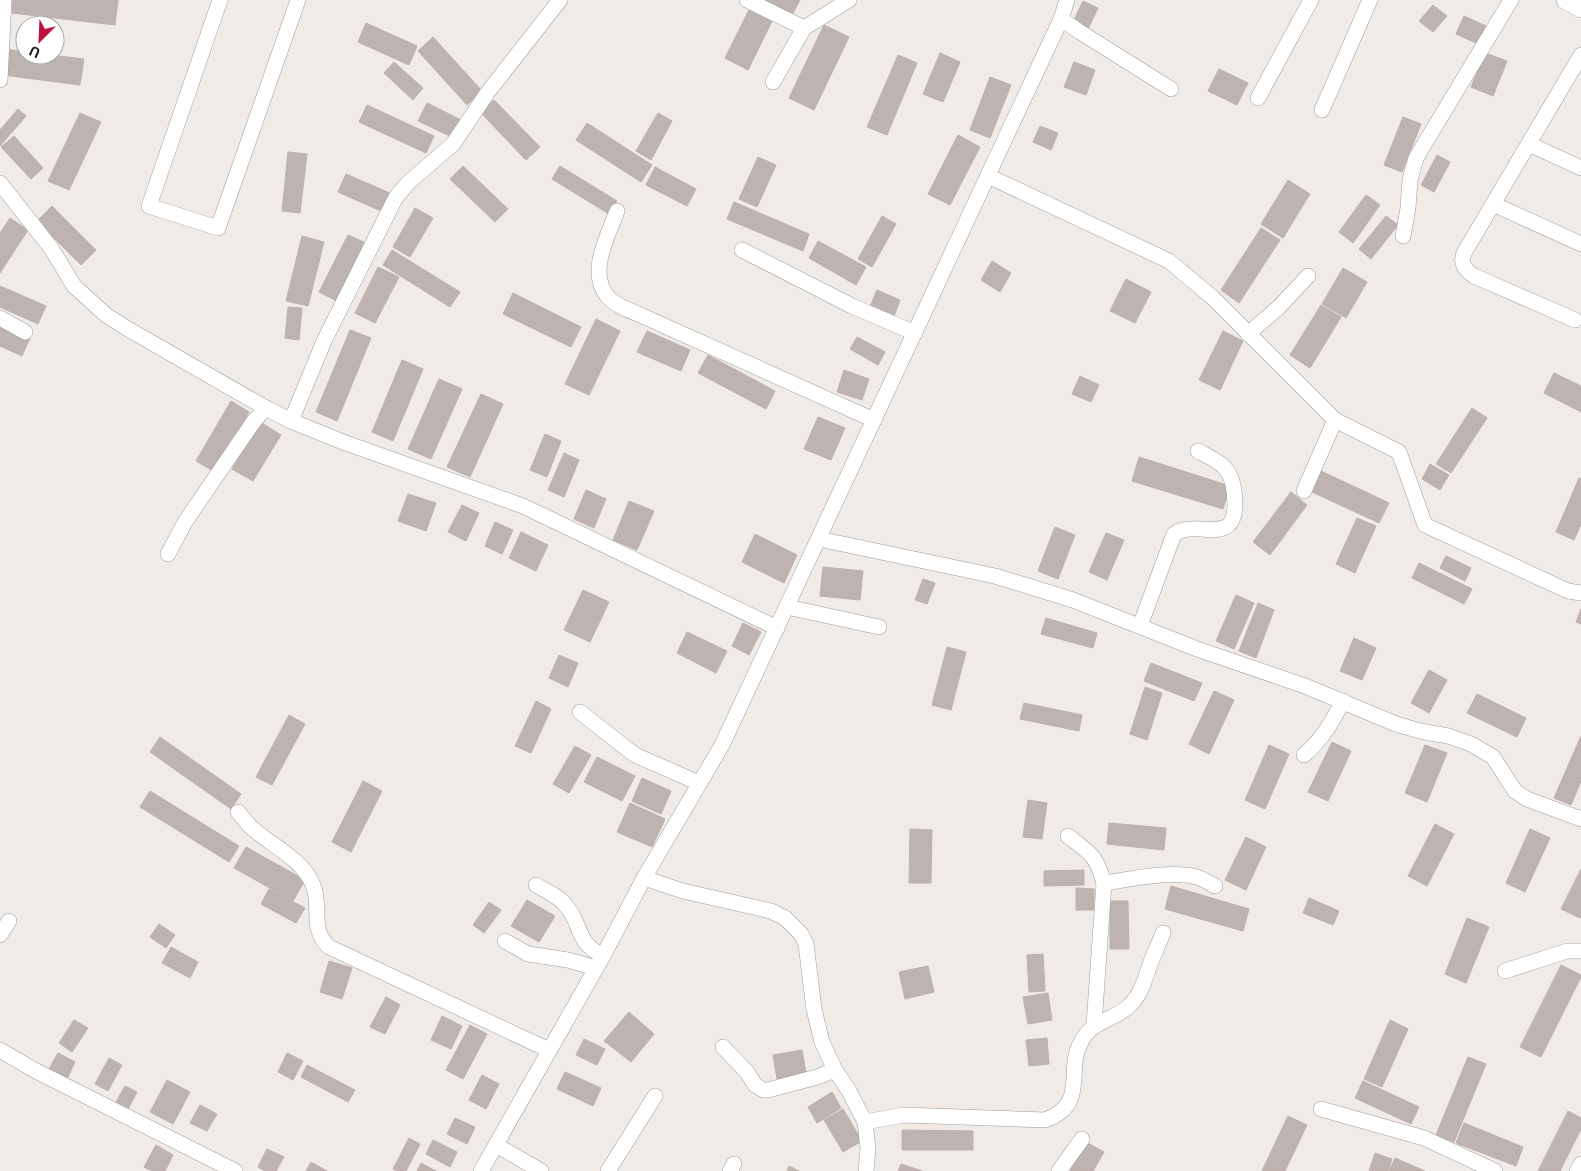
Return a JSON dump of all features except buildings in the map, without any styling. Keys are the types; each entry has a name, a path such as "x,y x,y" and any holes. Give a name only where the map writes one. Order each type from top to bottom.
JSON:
{"street":[{"path":"0,80 4,0"},
{"path":"220,0 149,206 218,228 298,0"},
{"path":"291,421 324,341 396,197 409,182 454,144 488,92 560,0"},
{"path":"747,0 804,28"},
{"path":"773,82 804,28 848,0"},
{"path":"481,1171 600,962 644,878 722,745 1061,19 1067,0"},
{"path":"1258,98 1311,0"},
{"path":"1322,110 1370,0"},
{"path":"1403,236 1410,180 1416,158 1511,0"},
{"path":"1566,0 1581,8"},
{"path":"1061,19 1171,89"},
{"path":"1575,320 1474,276 1463,266 1462,259 1581,56"},
{"path":"1529,144 1581,168"},
{"path":"988,176 1169,261 1213,298 1335,420 1399,452 1426,525 1568,591 1581,593"},
{"path":"0,183 51,248 74,286 106,315 128,329 291,421 343,442 522,506 777,628"},
{"path":"1493,204 1581,244"},
{"path":"617,211 600,259 599,277 608,297 612,301 874,420"},
{"path":"742,250 852,306 914,333"},
{"path":"1248,334 1279,308 1308,276"},
{"path":"0,318 25,332"},
{"path":"168,554 185,522 254,421 266,408"},
{"path":"1304,492 1335,420"},
{"path":"1140,626 1174,534 1185,529 1218,530 1225,528 1232,519 1235,508 1232,480 1222,463 1198,451"},
{"path":"818,539 995,576 1073,600 1196,649 1305,686 1396,724 1448,736 1471,744 1493,757 1515,791 1527,799 1581,819"},
{"path":"787,607 879,627"},
{"path":"1304,755 1326,733 1343,702"},
{"path":"580,712 635,755 700,783"},
{"path":"238,812 249,825 296,862 306,874 315,894 319,935 329,947 549,1050"},
{"path":"1068,836 1091,854 1099,864 1104,883 1094,1025"},
{"path":"1104,883 1161,876 1191,876 1215,886"},
{"path":"644,878 683,891 771,911 785,918 801,934 806,944 816,1017 822,1042 835,1070 850,1090 865,1122 868,1149 866,1171"},
{"path":"536,885 559,898 566,906 580,935 600,962"},
{"path":"0,935 9,921"},
{"path":"865,1122 904,1115 1045,1120 1056,1116 1065,1109 1070,1099 1074,1086 1078,1047 1086,1033 1094,1025 1128,1008 1137,998 1163,933"},
{"path":"505,941 528,954 568,960 600,962"},
{"path":"1505,971 1567,951 1581,951"},
{"path":"723,1047 741,1065 755,1085 763,1090 817,1077 835,1070"},
{"path":"0,1050 36,1071 235,1171"},
{"path":"608,1171 655,1096"},
{"path":"1321,1109 1424,1138 1495,1171"},
{"path":"1059,1171 1082,1139"},
{"path":"496,1145 541,1171"},
{"path":"1577,1171 1581,1164"}]}
